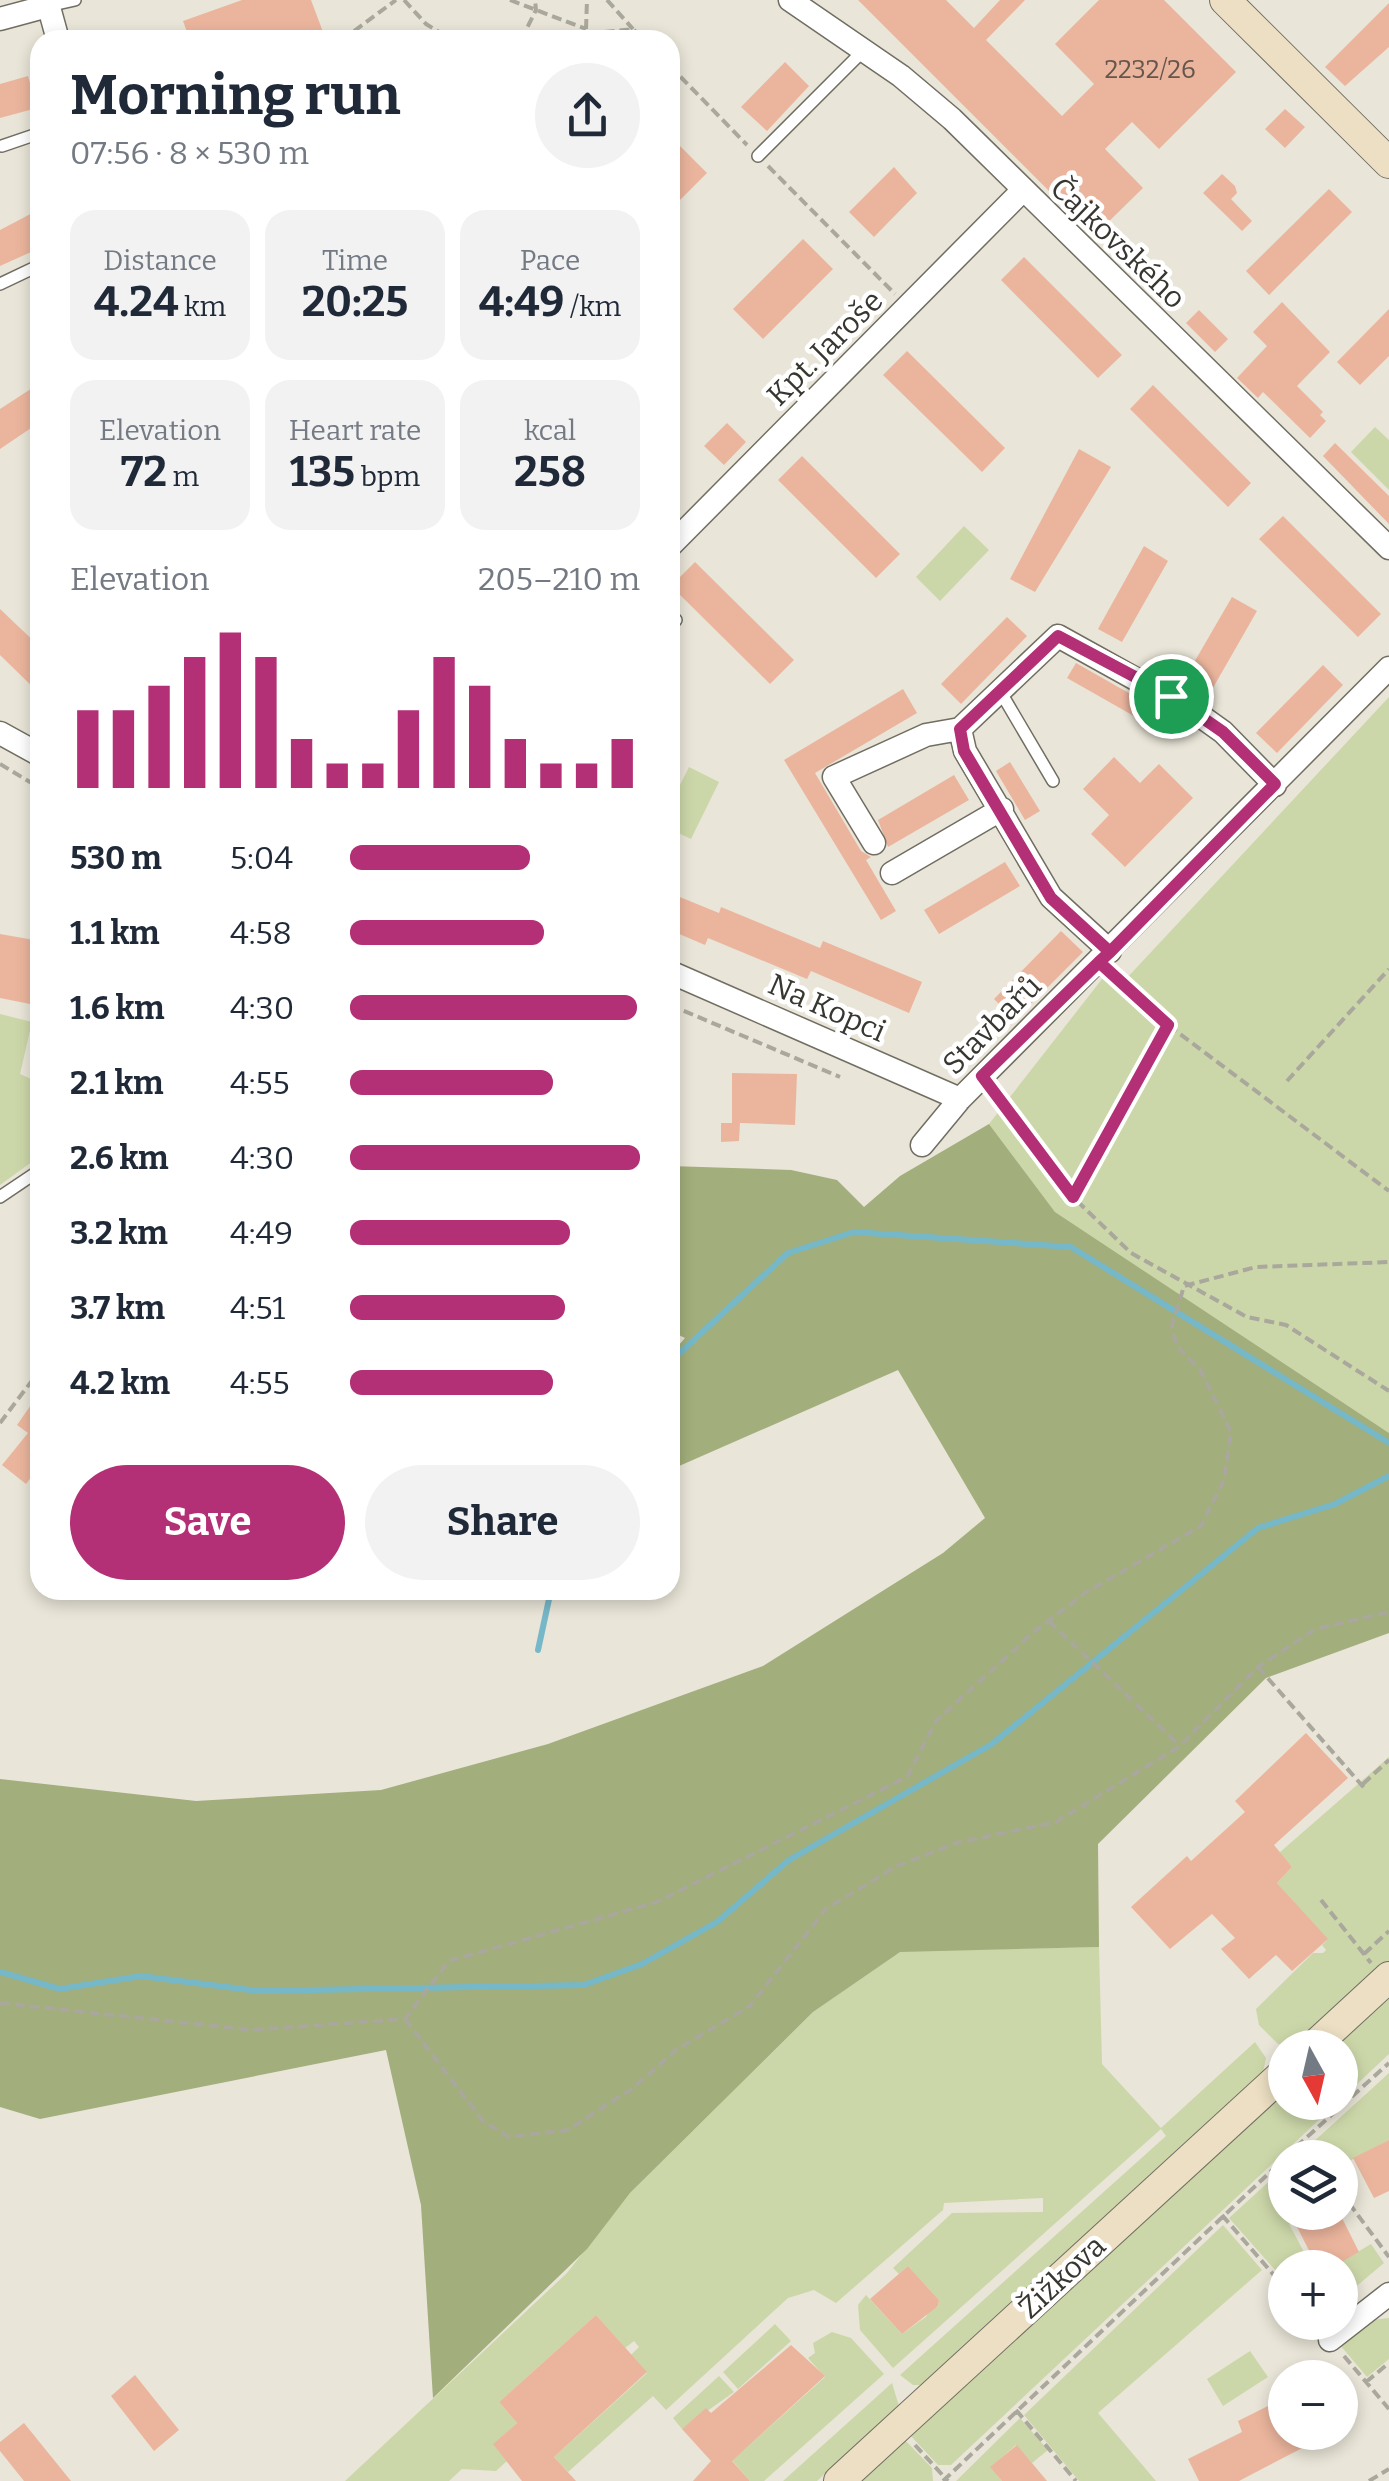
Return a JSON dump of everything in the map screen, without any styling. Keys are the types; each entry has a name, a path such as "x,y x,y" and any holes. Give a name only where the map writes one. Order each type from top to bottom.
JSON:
{"street":[{"name":"Čajkovského","path":"790,0 952,119 1022,192 1389,548"},
{"path":"1225,0 1389,163"},
{"path":"0,18 48,3 55,30"},
{"name":"Kpt. Jaroše","path":"680,536 1022,192"},
{"path":"874,843 834,777 926,735 960,729 1058,636 1194,712 1223,732 1275,784"},
{"name":"Stavbařů","path":"922,1146 982,1076 1389,668"},
{"path":"960,729 964,751 1002,808 1051,898 1104,957"},
{"path":"0,733 30,750"},
{"path":"892,873 1002,808"},
{"name":"Na Kopci","path":"680,976 960,1099"},
{"path":"1332,2030 1389,1978"},
{"name":"Žižkova","path":"839,2481 1268,2088"},
{"path":"1358,2318 1389,2294"}],"lane":[{"path":"48,3 76,0"},
{"path":"758,156 863,51"},
{"path":"2,146 30,136"},
{"path":"0,284 30,270"},
{"path":"1000,690 1053,781"},
{"path":"0,1197 30,1177"}],"path":[{"path":"356,30 396,0"},
{"path":"404,0 436,30"},
{"path":"510,0 581,30"},
{"path":"526,30 536,10 535,0"},
{"path":"586,30 588,0"},
{"path":"606,0 634,29"},
{"path":"618,30 634,29"},
{"path":"680,76 908,307"},
{"path":"0,764 30,782"},
{"path":"1104,957 1168,1025 1389,1191"},
{"path":"1286,1082 1389,969"},
{"path":"680,1010 840,1078"},
{"path":"1073,1197 1168,1025"},
{"path":"982,1076 1073,1197 1131,1253 1247,1318 1286,1325 1389,1392"},
{"path":"1184,1286 1256,1267 1389,1262"},
{"path":"0,2002 252,2030 405,2019 449,1961 657,1902 907,1777 936,1721 1049,1620 1085,1593 1201,1526 1224,1480 1231,1432 1201,1372 1176,1344 1172,1326 1184,1286"},
{"path":"0,1423 30,1383"},
{"path":"405,2019 483,2120 509,2138 568,2130 633,2088 676,2050 750,2006 826,1910 897,1866 956,1844 1056,1822 1180,1746 1258,1667 1316,1629 1389,1612"},
{"path":"1049,1620 1180,1746"},
{"path":"1258,1667 1364,1787 1389,1760"},
{"path":"1321,1900 1364,1954 1389,1978"},
{"path":"1364,1954 1389,1931"},
{"path":"1304,2140 1389,2063"},
{"path":"899,2426 946,2480 1268,2174"},
{"path":"1358,2215 1389,2257"},
{"path":"1222,2216 1268,2269"},
{"path":"1330,2340 1389,2409"},
{"path":"1366,2382 1389,2363"},
{"path":"1016,2410 1076,2481"},
{"path":"1369,2481 1389,2469"}],"green space":[{"path":"1375,427 1389,440 1389,490 1351,452"},
{"path":"964,526 989,550 940,601 916,577"},
{"path":"1389,697 1389,1433 1055,1212 989,1124 1102,979 1125,980"},
{"path":"689,767 719,782 691,839 680,834 680,785"},
{"path":"0,1014 30,1022 20,1074 30,1078 30,1163 0,1185"},
{"path":"989,1124 1055,1212 1389,1433 1389,1633 1266,1678 1098,1844 1099,1947 900,1952 813,2012 630,2193 587,2249 433,2398 421,2205 386,2050 40,2119 0,2107 0,1779 196,1801 381,1790 548,1744 763,1666 943,1553 985,1518 898,1370 680,1466 680,1344 685,1338 680,1336 680,1166 791,1170 837,1180 864,1207 900,1176"},
{"path":"1389,1757 1389,1961 1313,2030 1268,2030 1268,2034 1259,2025 1256,2009 1313,1953 1323,1953 1326,1950 1322,1945 1327,1940 1277,1883 1292,1867 1279,1853"},
{"path":"1099,1947 1102,2064 1161,2128 1255,2042 1266,2058 1262,2077 922,2385 913,2385 900,2375 1166,2136 1161,2129 893,2368 860,2330 858,2305 866,2295 902,2334 927,2316 925,2313 933,2306 938,2307 939,2300 908,2266 899,2274 893,2268 952,2213 1043,2212 1043,2198 944,2203 943,2210 836,2303 814,2290 788,2298 666,2410 653,2396 568,2472 554,2457 647,2373 631,2355 639,2347 634,2341 625,2348 596,2315 499,2402 517,2423 494,2444 508,2460 496,2471 462,2469 449,2481 345,2481 567,2273 630,2193 813,2012 900,1951"},
{"path":"1389,1996 1389,2054 1358,2083 1358,2030 1352,2030"},
{"path":"1389,2073 1389,2140 1358,2156 1358,2140 1315,2140 1337,2120 1358,2120 1358,2101"},
{"path":"1268,2107 1268,2120 1319,2120 1298,2140 1268,2140 1268,2168 951,2465 938,2465 910,2435"},
{"path":"1268,2182 1268,2230 1292,2230 1303,2250 1268,2250 1268,2262 1229,2218"},
{"path":"1223,2225 1262,2270 1098,2413 1156,2481 1079,2481 1024,2415"},
{"path":"1371,2244 1384,2263 1358,2285 1358,2252"},
{"path":"1389,2318 1389,2359 1367,2377 1358,2360 1353,2360 1340,2345 1346,2340 1358,2340 1358,2330 1371,2320"},
{"path":"775,2324 791,2341 738,2389 723,2372"},
{"path":"832,2332 851,2338 884,2374 764,2481 750,2481 723,2450 744,2450 825,2377 808,2358 815,2353 813,2343"},
{"path":"1250,2351 1268,2377 1223,2406 1207,2379"},
{"path":"719,2376 734,2392 682,2429 673,2418"},
{"path":"892,2383 899,2406 817,2481 783,2481"},
{"path":"1020,2418 1048,2450 1032,2463 1016,2445 991,2467 1002,2481 956,2481"},
{"path":"905,2440 932,2468 933,2481 860,2481"}],"building":[{"path":"242,0 311,0 322,30 186,30 183,21"},
{"path":"858,0 946,0 974,28 1000,0 1025,0 986,40 1062,116 1094,84 1055,44 1099,0 1164,0 1236,72 1159,149 1132,122 1105,149 1143,188 1094,236"},
{"path":"1389,3 1389,47 1345,86 1325,67"},
{"path":"785,62 809,86 767,131 741,107"},
{"path":"28,76 30,110 0,118 0,84"},
{"path":"1285,109 1305,127 1285,148 1265,129"},
{"path":"680,146 707,173 680,200"},
{"path":"894,167 917,193 874,237 849,212"},
{"path":"1222,174 1235,186 1237,193 1231,199 1252,221 1242,231 1203,193"},
{"path":"1329,189 1352,212 1269,295 1246,271"},
{"path":"30,214 30,252 0,266 0,230"},
{"path":"803,239 833,269 763,339 733,309"},
{"path":"1024,257 1122,355 1098,378 1001,280"},
{"path":"1282,302 1330,352 1297,386 1323,412 1320,415 1326,421 1310,438 1263,392 1258,398 1237,378 1267,346 1253,332"},
{"path":"1389,309 1389,356 1360,385 1337,362"},
{"path":"1199,310 1228,339 1215,352 1186,323"},
{"path":"907,351 1005,448 982,472 883,375"},
{"path":"1153,385 1251,483 1228,507 1130,409"},
{"path":"30,390 30,429 0,449 0,409"},
{"path":"727,423 746,442 724,465 704,446"},
{"path":"1335,443 1389,496 1389,524 1323,456"},
{"path":"1079,449 1111,467 1035,592 1010,579"},
{"path":"802,456 900,554 876,578 778,480"},
{"path":"1283,516 1381,614 1358,637 1259,539"},
{"path":"1144,546 1168,561 1122,642 1098,629"},
{"path":"695,562 794,660 770,684 680,595 680,577"},
{"path":"1232,597 1257,611 1210,693 1185,678"},
{"path":"0,609 30,638 30,684 0,655"},
{"path":"1007,617 1027,636 961,704 941,684"},
{"path":"1076,663 1171,717 1162,732 1067,678"},
{"path":"1323,665 1343,685 1277,753 1256,733"},
{"path":"903,689 917,713 815,773 861,851 871,857 866,860 896,911 881,920 784,760"},
{"path":"1114,757 1140,783 1159,764 1193,798 1125,867 1091,834 1109,815 1083,789"},
{"path":"1010,762 1040,811 1025,820 996,771"},
{"path":"954,775 969,800 888,847 878,820"},
{"path":"1005,862 1020,886 939,934 924,910"},
{"path":"680,897 719,913 721,907 820,948 823,941 922,982 909,1013 811,971 807,979 708,938 705,945 680,934"},
{"path":"1061,931 1083,952 1015,1020 994,999"},
{"path":"0,934 30,939 30,1004 0,998"},
{"path":"732,1073 797,1074 795,1125 740,1123 739,1141 721,1142 721,1123 732,1123"},
{"path":"30,1406 30,1479 26,1484 2,1465 28,1433 17,1425"},
{"path":"1306,1733 1348,1778 1274,1845 1292,1867 1277,1883 1328,1939 1292,1971 1276,1955 1249,1979 1221,1949 1235,1938 1212,1914 1170,1949 1131,1907 1187,1856 1191,1861 1245,1812 1235,1801"},
{"path":"1389,2140 1389,2191 1374,2198 1358,2168 1358,2156"},
{"path":"1299,2230 1348,2230 1358,2250 1309,2250"},
{"path":"908,2266 939,2300 938,2306 902,2334 870,2299"},
{"path":"596,2315 647,2372 554,2457 576,2481 522,2481 493,2444 517,2423 499,2402"},
{"path":"791,2345 825,2376 732,2461 750,2481 693,2481 711,2461 682,2429 706,2408 711,2413"},
{"path":"135,2375 179,2430 154,2451 111,2396"},
{"path":"1268,2406 1268,2450 1298,2450 1239,2481 1199,2481 1188,2459 1242,2432 1238,2421"},
{"path":"24,2423 71,2481 24,2481 0,2451 0,2442"},
{"path":"1017,2445 1047,2481 1002,2481 990,2467"}],"waterway":[{"path":"680,1353 788,1253 854,1232 1071,1247 1389,1443"},
{"path":"0,1972 60,1989 141,1976 258,1991 584,1985 642,1964 717,1922 789,1860 992,1744 1258,1528 1335,1504 1389,1476"},
{"path":"538,1650 549,1600"}],"route":[{"path":"1171,696 1058,636 960,729 964,751 1002,808 1051,898 1110,952 1099,962 1168,1025 1073,1197 982,1076 1099,962 1110,952 1275,784 1223,732 1171,696"}]}
